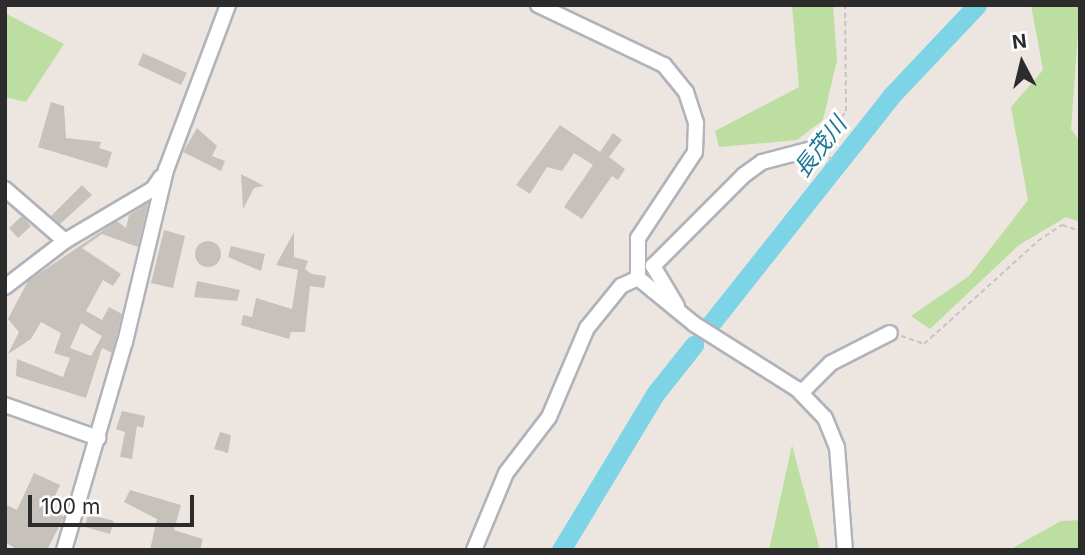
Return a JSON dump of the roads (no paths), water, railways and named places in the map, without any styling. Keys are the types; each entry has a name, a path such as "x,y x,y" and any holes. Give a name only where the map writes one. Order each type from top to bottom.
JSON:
{"street":[{"path":"64,550 98,438 166,170 228,5"},
{"path":"538,5 664,65 686,92 696,123 695,152 638,238 638,278"},
{"path":"679,310 653,266 744,175 762,162 819,146"},
{"path":"5,287 65,242 153,189 166,170"},
{"path":"5,189 65,242"},
{"path":"638,278 679,310 801,393 825,418 837,447 845,550"},
{"path":"474,550 506,473 549,417 587,328 621,286 638,278"},
{"path":"801,393 831,363 890,333"},
{"path":"5,405 98,438"}],"waterway":[{"name":"長茂川","path":"709,326 891,96 977,5"},
{"name":"長茂川","path":"561,550 655,394 694,345"}]}
